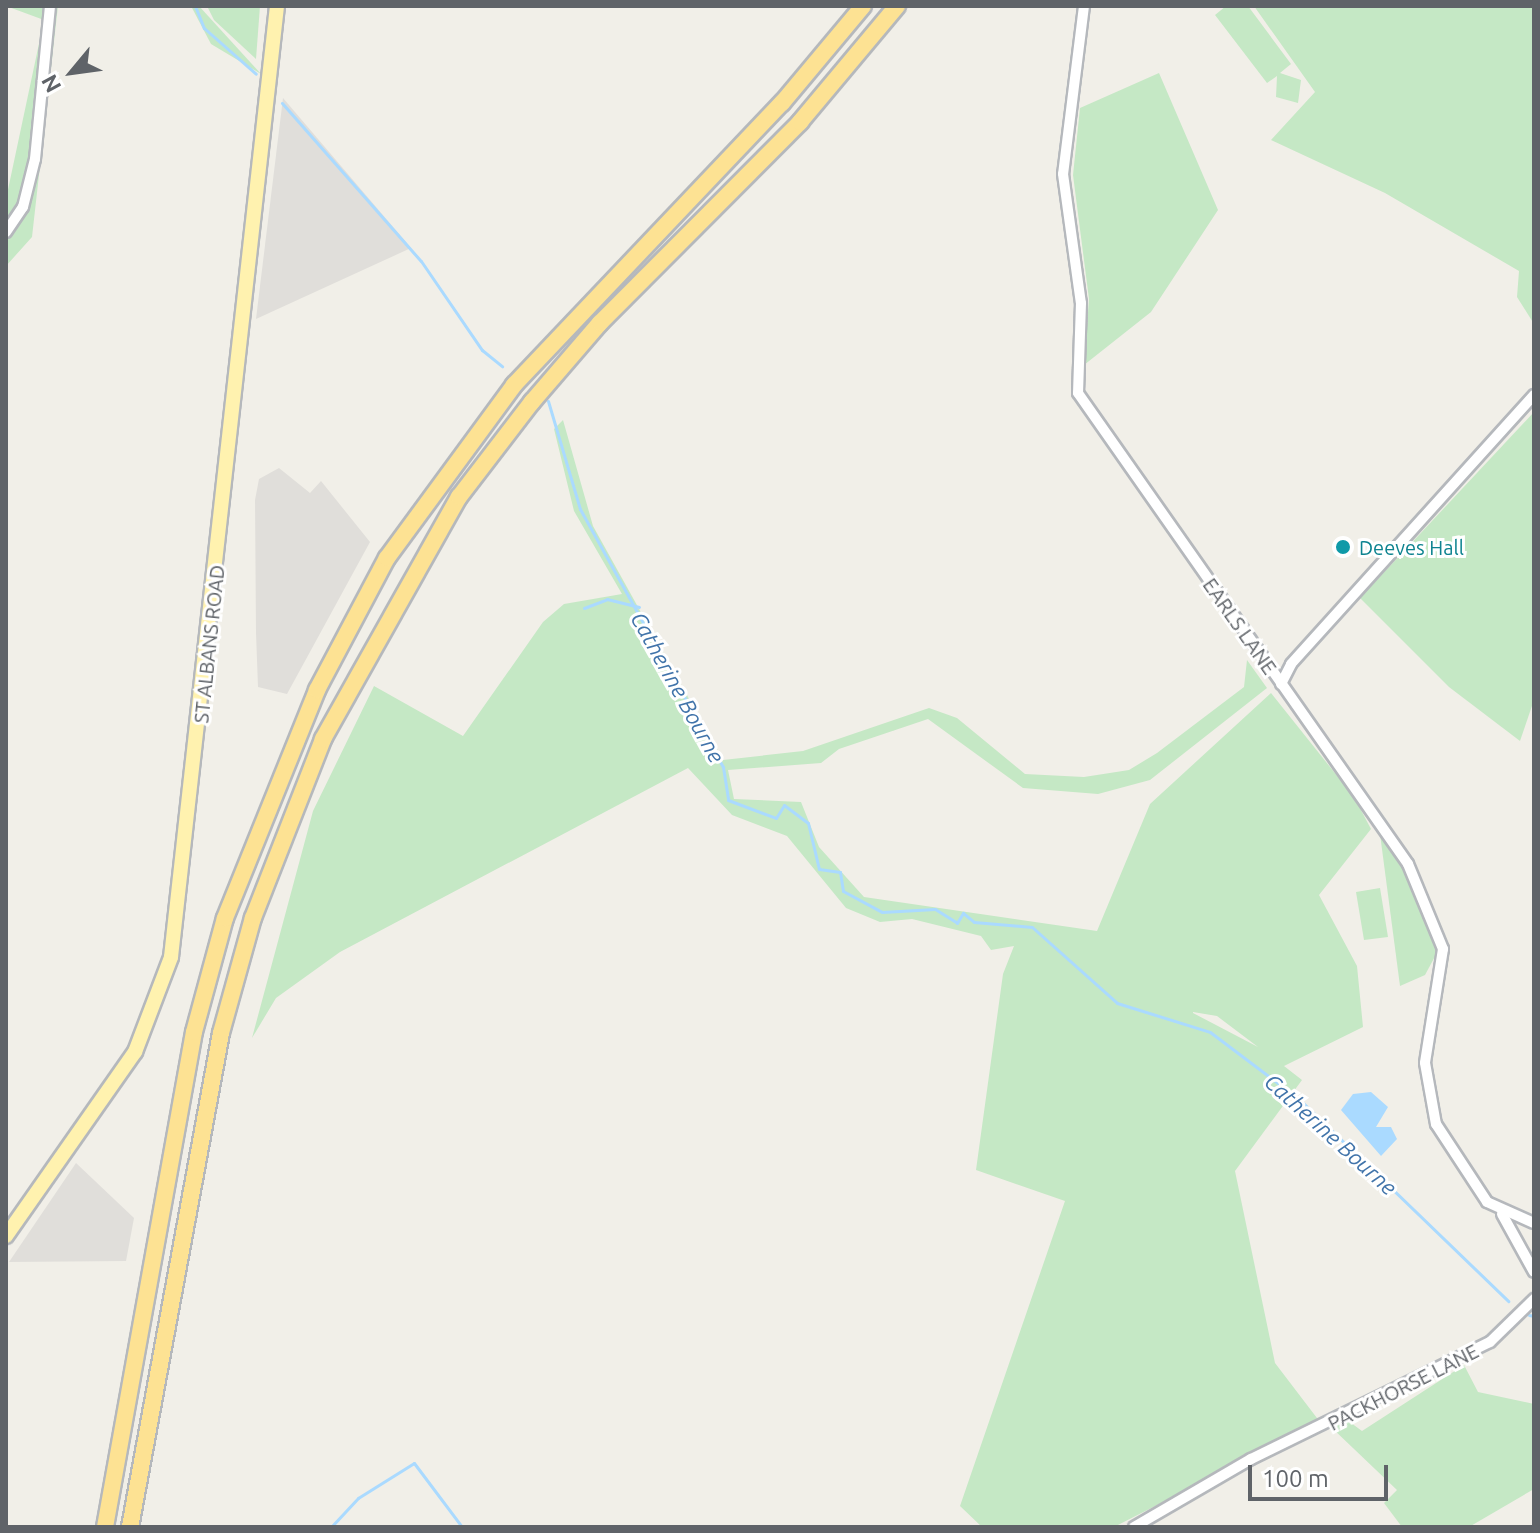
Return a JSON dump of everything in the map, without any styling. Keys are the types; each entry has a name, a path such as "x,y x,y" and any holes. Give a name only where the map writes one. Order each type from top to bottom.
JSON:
{"highway":[{"path":"105,1527 161,1195 230,903 287,757 373,583 519,379 782,103 863,6"},
{"path":"130,1527 185,1202 253,918 323,739 408,581 459,497 532,402 800,122 897,6"}],"main road":[{"name":"ST ALBANS ROAD","path":"6,1236 122,1074 171,957 277,6"}],"street":[{"path":"6,232 23,207 35,159 50,6"},
{"name":"EARLS LANE","path":"1084,6 1063,174 1081,303 1078,393 1281,684 1372,804 1434,920 1443,971 1427,1038 1426,1094 1466,1178 1502,1214"},
{"path":"1281,684 1291,664 1534,395"},
{"path":"1268,665 1291,664"},
{"path":"1502,1214 1534,1223"},
{"path":"1502,1214 1534,1272"},
{"name":"PACKHORSE LANE","path":"1134,1527 1251,1459 1490,1342 1534,1299"}],"shaded area":[{"path":"283,98 411,248 256,319"},
{"path":"279,468 310,493 321,481 370,542 287,694 258,687 256,633 255,500 259,479"},
{"path":"76,1163 134,1218 126,1261 9,1262"}],"green space":[{"path":"6,6 58,6 32,237 6,266 6,199 44,20"},
{"path":"191,6 199,6 261,74 211,44"},
{"path":"207,6 260,6 256,59 214,20"},
{"path":"1226,6 1248,6 1291,64 1280,73 1301,80 1298,103 1276,97 1277,76 1267,83 1215,15"},
{"path":"1254,6 1534,6 1534,324 1517,297 1519,271 1385,193 1271,140 1315,92"},
{"path":"1159,73 1218,210 1151,312 1084,365 1089,299 1073,175 1080,108"},
{"path":"1534,412 1534,700 1520,741 1449,687 1360,598"},
{"path":"563,420 593,526 723,760 803,751 929,708 957,718 1025,774 1084,777 1129,770 1157,753 1244,687 1247,660 1267,688 1150,780 1098,794 1023,788 928,719 839,749 821,763 728,770 734,799 801,802 819,847 864,897 1097,931 1150,804 1271,693 1354,797 1371,829 1319,895 1357,966 1363,1027 1284,1066 1302,1080 1235,1171 1275,1363 1320,1422 1114,1527 982,1527 960,1506 1065,1201 976,1170 1003,974 1014,946 991,950 981,936 912,919 880,922 846,908 787,836 732,815 688,768 340,952 276,998 252,1038 313,811 374,686 463,736 543,622 564,604 622,594 574,511 554,429","holes":["1193,1012 1217,1016 1258,1047"]},
{"path":"1380,834 1410,875 1439,949 1425,975 1400,986"},
{"path":"1380,888 1388,937 1364,940 1356,892"},
{"path":"1464,1365 1478,1392 1534,1404 1534,1489 1469,1527 1402,1527 1384,1503 1397,1490 1332,1428 1347,1420 1362,1431"}],"water":[{"path":"1371,1092 1388,1107 1376,1127 1391,1127 1397,1139 1381,1156 1341,1110 1353,1094"}],"waterway":[{"name":"Catherine Bourne","path":"195,6 204,28 256,74"},
{"name":"Catherine Bourne","path":"282,103 421,261 482,350 502,366"},
{"name":"Catherine Bourne","path":"548,401 580,509 723,767 728,800 776,818 784,805 808,823 819,869 840,872 843,891 882,912 935,909 957,923 963,913 974,922 1032,927 1117,1003 1210,1032 1299,1099 1508,1301"},
{"path":"584,608 607,599 639,607"},
{"path":"1529,1315 1534,1316"},
{"path":"331,1527 358,1498 414,1463 462,1527"}],"place":[{"name":"Deeves Hall","path":"1343,547"}]}
